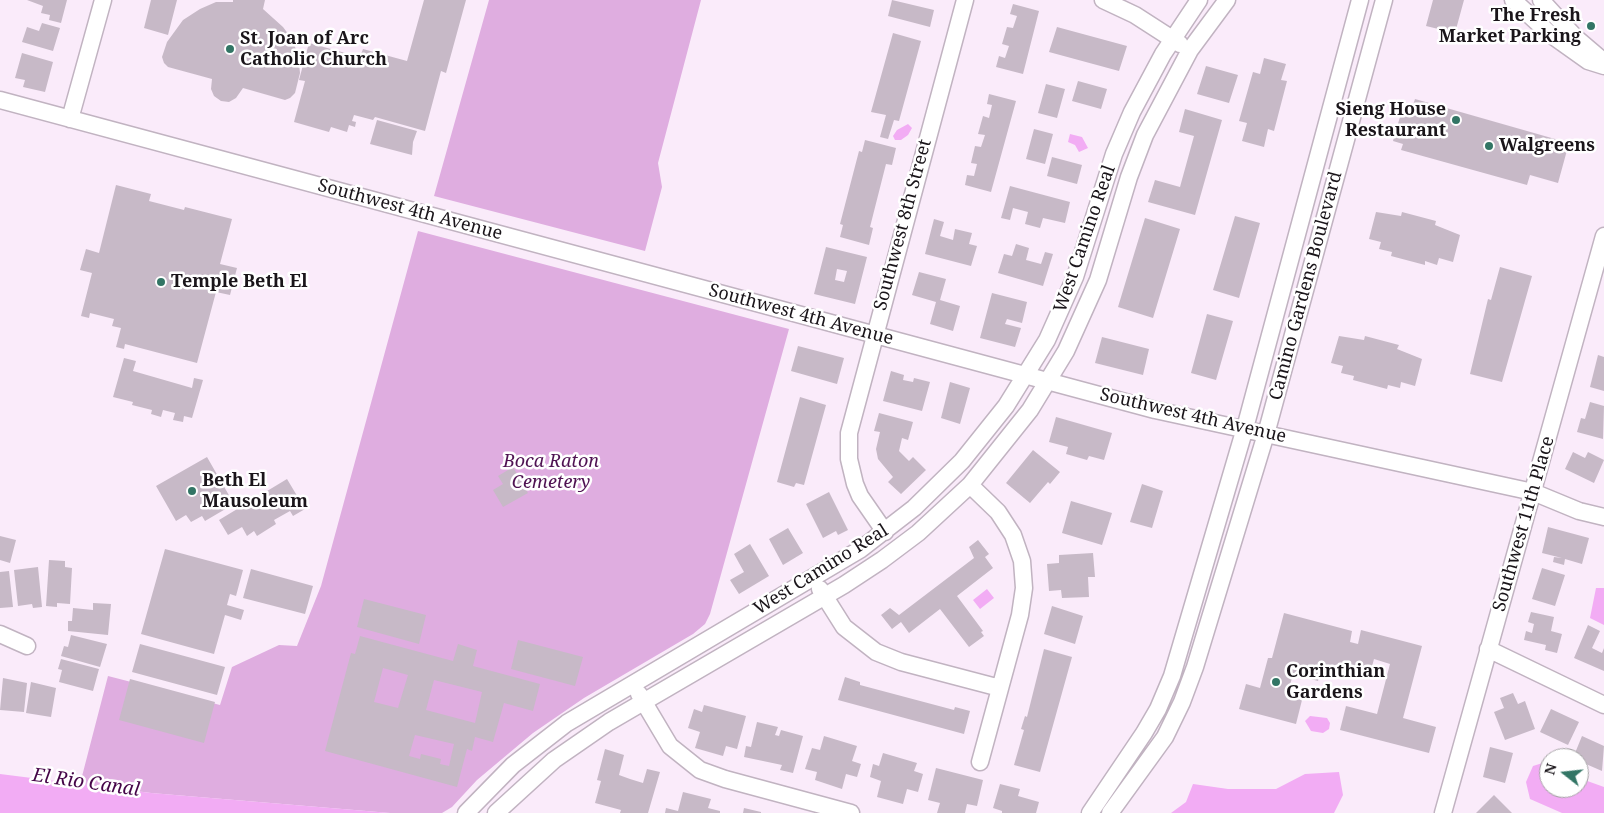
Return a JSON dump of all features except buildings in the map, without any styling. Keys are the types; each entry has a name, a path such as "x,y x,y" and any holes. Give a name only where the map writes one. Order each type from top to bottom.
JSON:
{"street":[{"path":"70,119 103,0"},
{"name":"Southwest 8th Street","path":"884,532 860,496 851,472 849,452 852,420 965,0"},
{"path":"1103,0 1135,16 1190,50"},
{"name":"West Camino Real","path":"466,813 530,751 586,711 814,578 884,532 931,492 962,461 992,426 1026,375 1051,331 1075,278 1114,154 1132,112 1172,38 1199,0"},
{"name":"West Camino Real","path":"496,813 554,760 644,702 824,597 900,547 970,484 1014,433 1049,381 1077,330 1098,280 1129,177 1145,135 1190,50 1227,0"},
{"name":"Camino Gardens Boulevard","path":"1090,813 1158,710 1172,676 1244,428 1360,0"},
{"name":"Camino Gardens Boulevard","path":"1110,813 1165,736 1182,702 1195,667 1266,434 1384,0"},
{"path":"1513,0 1556,38 1588,60 1604,66"},
{"path":"1541,0 1575,36 1604,61"},
{"name":"Southwest 4th Avenue","path":"0,100 1155,410 1533,492 1579,511 1604,517"},
{"path":"1328,119 1350,124"},
{"name":"Southwest 11th Place","path":"1443,813 1604,236"},
{"path":"970,484 1006,523 1022,560 1023,601 980,762"},
{"path":"1215,530 1234,536"},
{"path":"814,578 844,627 876,652 901,662 1000,688"},
{"path":"1186,631 1203,636"},
{"path":"0,634 27,646"},
{"path":"1488,648 1604,705"},
{"path":"634,683 670,746 700,770 725,779 851,813"}],"green space":[{"path":"489,0 701,0 658,163 662,187 645,251 434,196"},
{"name":"Boca Raton Cemetery","path":"418,231 789,329 710,614 705,624 693,634 584,698 533,733 477,780 452,807 442,813 390,813 151,793 80,784 108,676 220,705 232,667 279,645 297,646 321,586"}],"shaded area":[{"path":"908,124 912,128 908,135 901,140 895,140 893,136 897,130"},
{"path":"1070,134 1082,137 1088,148 1079,152 1075,145 1068,142"},
{"path":"1596,588 1604,588 1604,625 1590,618"},
{"path":"987,589 994,598 980,609 973,600"},
{"path":"1310,716 1327,718 1330,723 1329,729 1323,733 1311,731 1305,721"},
{"path":"1539,764 1539,798 1589,798 1589,782 1604,787 1604,813 1562,813 1530,799 1526,782 1533,766"},
{"path":"1339,772 1343,795 1334,813 1171,813 1186,802 1193,784 1228,789 1276,789 1305,774"},
{"path":"0,774 151,793 390,813 0,813"}],"place":[{"name":"The Fresh Market Parking","path":"1591,26"},
{"name":"St. Joan of Arc Catholic Church","path":"230,49"},
{"name":"Sieng House Restaurant","path":"1456,120"},
{"name":"Walgreens","path":"1489,146"},
{"name":"Temple Beth El","path":"161,282"},
{"name":"Beth El Mausoleum","path":"192,491"},
{"name":"Corinthian Gardens","path":"1276,682"}],"water label":[{"name":"El Rio Canal","path":"86,783"}]}
